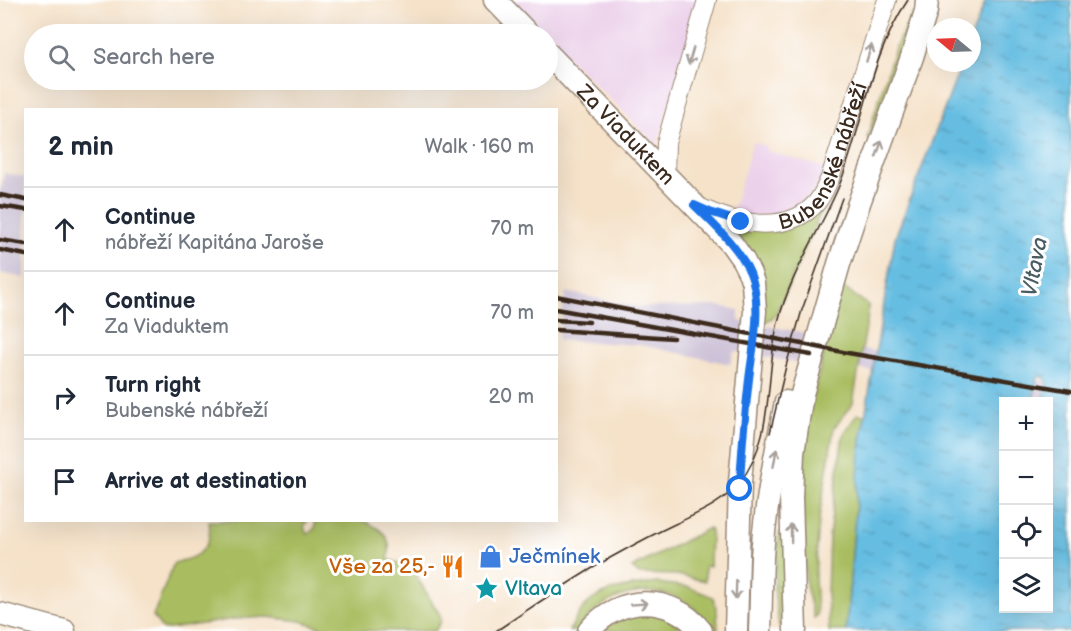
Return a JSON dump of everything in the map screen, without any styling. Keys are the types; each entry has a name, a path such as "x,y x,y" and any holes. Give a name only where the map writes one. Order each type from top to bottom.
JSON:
{"main road":[{"path":"495,0 518,24"},
{"name":"Bubenské nábřeží","path":"859,203 912,57 927,0"},
{"name":"Za Viaduktem","path":"558,64 731,243 750,274 755,297 740,489 736,631"},
{"path":"760,631 762,557 768,506 788,395 808,322 859,203"},
{"path":"795,631 791,497 793,453 810,361 859,203"},
{"path":"589,631 600,619 616,609 644,603 665,605 680,612 701,631"},
{"path":"0,614 64,631"}],"street":[{"path":"665,176 666,143 707,0"},
{"name":"Bubenské nábřeží","path":"694,205 725,218 765,224 799,216 816,203 830,178 887,0"}],"shaded area":[{"path":"509,0 701,0 657,145 558,48 558,24 534,24"},
{"path":"753,142 766,146 768,151 828,169 809,197 776,215 754,217 732,212"},
{"path":"4,173 24,177 24,278 0,273 0,187 2,187"},
{"path":"566,292 639,307 718,306 739,310 739,321 851,341 850,347 1071,386 1053,399 1019,397 847,367 845,372 734,351 730,364 641,345 558,340"}],"green space":[{"path":"913,13 908,36 869,138 867,138 895,48"},
{"path":"826,201 775,316 762,324 735,232 737,227"},
{"path":"841,286 868,305 868,315 853,403 834,428 819,519 815,577 817,615 814,618 806,586 803,517 804,458 809,410"},
{"path":"857,414 865,415 846,631 829,631 827,593 829,536 843,435"},
{"path":"209,522 306,522 304,526 308,534 315,528 315,522 366,522 380,530 389,544 388,559 418,572 416,576 440,615 441,621 435,631 333,631 301,621 267,617 235,619 163,630 153,616 174,563 191,558 202,550 209,538"},
{"path":"709,528 711,531 710,566 705,566 705,581 677,575 639,574 632,568"},
{"path":"779,533 787,533 790,626 779,626 774,589"},
{"path":"657,583 688,587 713,597 717,611 718,631 714,631 688,604 673,597 642,592 612,600 587,618 576,631 569,631 583,609 601,595 619,588"},
{"path":"641,613 663,616 688,631 602,631 619,618"}],"water":[{"path":"986,0 1071,0 1071,631 846,631 861,441 895,238 959,72 981,72 981,18 979,18"}],"tram line":[{"path":"496,631 603,562 718,502 739,483 750,466 764,427 774,342 783,304 839,186 876,67 895,22 908,0"},
{"path":"770,433 802,310 842,198"}],"railway":[{"path":"0,195 24,200"},
{"path":"0,206 24,210"},
{"path":"0,240 24,244"},
{"path":"0,250 24,255"},
{"path":"558,296 848,353 1071,391"},
{"path":"558,309 811,355"},
{"path":"558,320 589,322"},
{"path":"558,330 673,338"}],"place":[{"name":"Ječmínek","path":"491,556"},
{"name":"Vše za 25,-","path":"453,566"},
{"name":"Vltava","path":"487,588"}],"route":[{"path":"740,489 755,311 753,283 743,260 731,243 694,205 741,222"}]}
